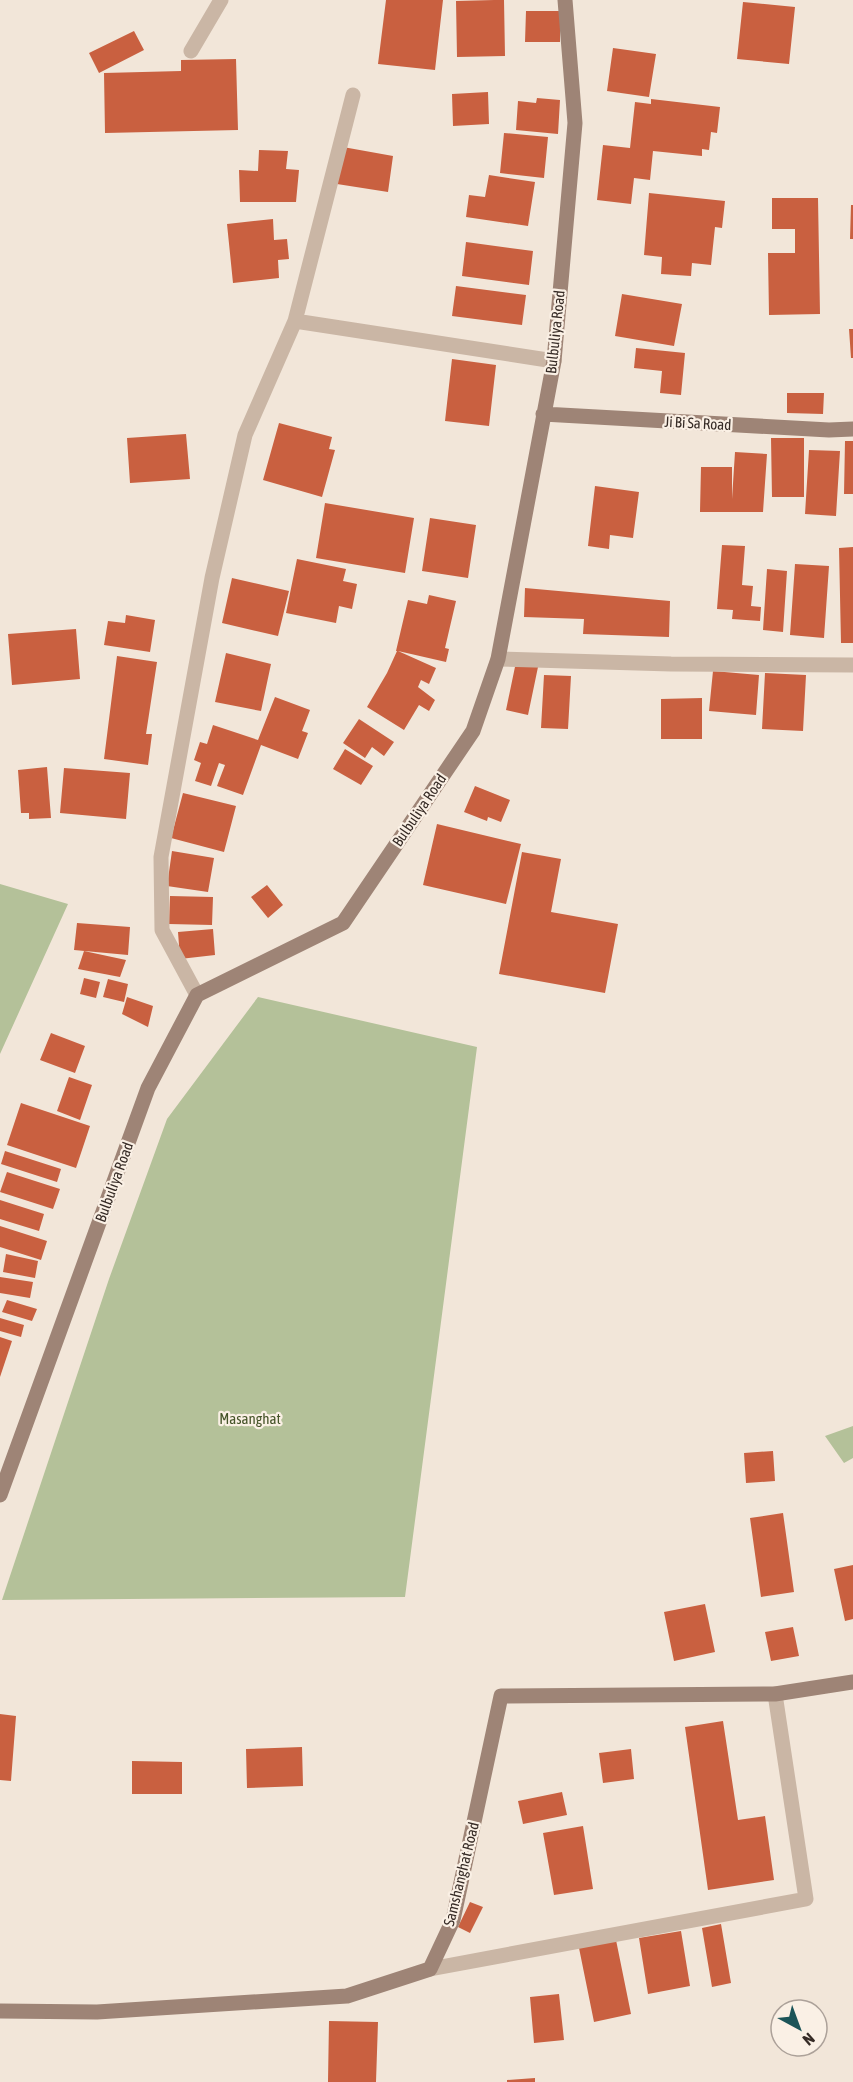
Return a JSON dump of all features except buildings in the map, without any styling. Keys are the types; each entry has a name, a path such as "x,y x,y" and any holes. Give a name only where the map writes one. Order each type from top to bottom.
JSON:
{"main road":[{"name":"Bulbuliya Road","path":"0,1495 148,1088 196,995 343,922 474,731 498,659 554,361 575,123 565,0"},
{"name":"Ji Bi Sa Road","path":"543,414 829,430 853,429"},
{"name":"Samshanghat Road","path":"430,1969 453,1920 501,1696 775,1694 853,1682"},
{"path":"0,2011 97,2012 346,1996 430,1969"}],"street":[{"path":"191,51 220,0"},
{"path":"196,995 162,930 161,857 212,578 245,435 295,321 353,95"},
{"path":"295,321 554,361"},
{"path":"498,659 671,664 853,665"},
{"path":"430,1969 806,1899 775,1694"}],"green space":[{"path":"0,884 68,904 0,1054"},
{"name":"Masanghat","path":"258,997 477,1047 405,1597 2,1600 109,1279 167,1119"},
{"path":"853,1426 853,1458 844,1463 825,1436"}]}
